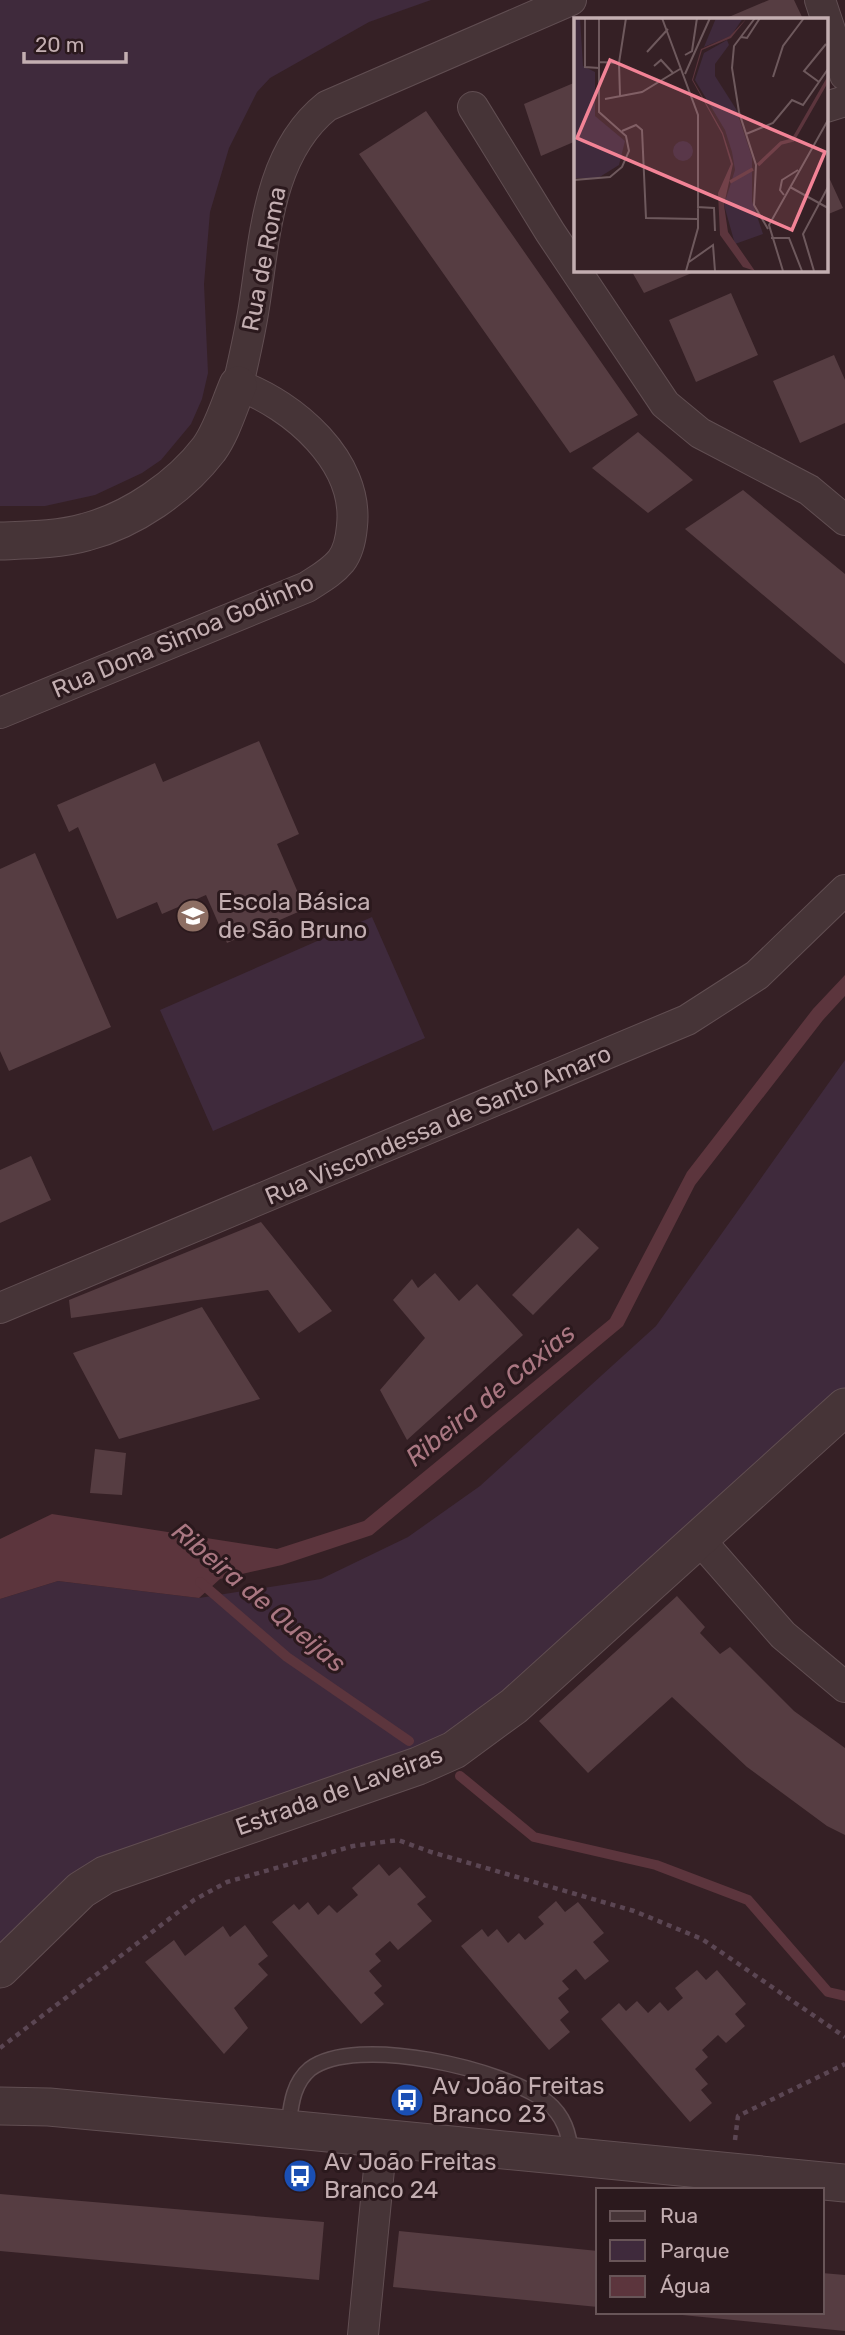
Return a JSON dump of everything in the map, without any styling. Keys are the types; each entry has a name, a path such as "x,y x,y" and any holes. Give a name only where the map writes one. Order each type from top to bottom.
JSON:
{"street":[{"name":"Rua de Roma","path":"0,541 40,540 86,532 148,503 182,479 210,448 238,385 275,189 298,136 309,120 327,106 571,0"},
{"path":"820,0 826,18"},
{"path":"828,24 845,75"},
{"path":"828,106 845,101"},
{"path":"473,107 563,226 574,245"},
{"path":"589,271 665,404 680,419 700,433 809,490 845,520"},
{"name":"Rua Dona Simoa Godinho","path":"0,713 307,587 328,574 343,559 351,538 354,514 350,490 334,458 307,427 263,394 238,385"},
{"name":"Rua Viscondessa de Santo Amaro","path":"0,1308 687,1020 757,975 845,890"},
{"name":"Estrada de Laveiras","path":"0,1969 81,1890 105,1875 418,1766 454,1750 514,1706 845,1407"},
{"path":"700,1540 783,1634 845,1687"},
{"path":"0,2106 49,2107 845,2183"},
{"path":"363,2335 382,2138"}],"lane":[{"path":"288,2129 293,2094 299,2080 312,2068 330,2061 374,2054 413,2056 449,2063 500,2079 546,2101 562,2118 569,2133 571,2158"}],"path":[{"path":"0,2048 194,1900 227,1882 329,1852 398,1840 431,1852 634,1910 702,1939 845,2037"},
{"path":"731,2173 738,2116 845,2064"}],"green space":[{"path":"0,0 431,0 369,22 270,78 257,92 229,148 210,212 204,284 208,373 202,399 191,424 161,460 142,473 95,495 45,506 0,506"},
{"path":"372,917 425,1038 213,1131 160,1010"},
{"path":"845,1060 845,1391 450,1739 363,1765 105,1857 0,1947 0,1599 58,1581 199,1598 321,1579 408,1537 480,1486 656,1326"}],"water":[{"path":"845,975 845,996 823,1020 695,1185 623,1326 372,1535 282,1565 220,1579 199,1598 58,1581 0,1599 0,1539 52,1514 277,1549 364,1521 610,1319 687,1172 813,1009"}],"building":[{"path":"769,0 794,0 803,18 726,18"},
{"path":"574,83 574,142 541,156 524,104"},
{"path":"426,111 638,415 570,453 359,154"},
{"path":"828,175 843,208 828,214"},
{"path":"632,271 697,271 644,293"},
{"path":"731,293 758,355 696,382 669,320"},
{"path":"834,355 845,380 845,423 800,443 773,381"},
{"path":"638,432 693,480 648,513 592,468"},
{"path":"743,490 845,574 845,664 685,529"},
{"path":"259,741 299,834 277,844 305,909 227,943 206,895 162,914 157,902 117,919 78,827 69,832 57,805 155,763 163,782"},
{"path":"35,853 111,1027 9,1071 0,1051 0,869"},
{"path":"31,1156 51,1200 0,1223 0,1170"},
{"path":"261,1222 332,1311 299,1333 268,1290 71,1318 69,1300"},
{"path":"578,1228 599,1248 533,1315 512,1295"},
{"path":"435,1273 459,1301 477,1284 523,1335 407,1440 380,1390 425,1338 393,1300 412,1279 418,1288"},
{"path":"202,1307 260,1399 119,1439 73,1353"},
{"path":"95,1449 126,1453 122,1495 90,1493"},
{"path":"677,1596 705,1627 700,1633 720,1654 730,1647 794,1711 845,1748 845,1835 827,1826 747,1767 672,1697 588,1773 539,1721"},
{"path":"379,1864 389,1876 400,1867 426,1897 417,1904 432,1921 398,1950 390,1941 375,1954 381,1961 369,1971 382,1986 374,1993 384,2004 361,2024 272,1922 294,1904 299,1910 308,1902 318,1915 329,1905 337,1913 358,1895 352,1888"},
{"path":"556,1901 565,1912 578,1902 604,1933 593,1942 609,1961 585,1980 576,1969 562,1981 569,1989 558,1998 569,2012 560,2020 570,2032 549,2050 461,1946 482,1929 488,1937 497,1929 508,1943 519,1933 525,1940 544,1924 538,1917"},
{"path":"245,1925 268,1956 258,1964 268,1975 234,2008 248,2028 224,2054 145,1962 174,1940 185,1956 223,1926 230,1937"},
{"path":"697,1970 706,1980 717,1970 746,2004 735,2014 745,2026 726,2043 718,2035 702,2050 708,2057 695,2069 708,2084 701,2090 712,2103 690,2122 601,2019 619,2003 626,2011 637,2001 648,2013 660,2002 668,2011 683,1998 675,1988"},
{"path":"0,2194 324,2222 319,2280 0,2251"},
{"path":"399,2231 596,2251 596,2307 393,2287"},
{"path":"824,2273 845,2275 845,2331 672,2314 824,2314"}],"waterway":[{"name":"Ribeira de Queijas","path":"200,1582 287,1657 409,1741"},
{"name":"Ribeira de Queijas","path":"460,1776 534,1837 656,1865 748,1900 828,1992 845,1996"}],"place":[{"name":"Escola Básica de São Bruno","path":"193,916"},
{"name":"Av João Freitas Branco 23","path":"407,2100"},
{"name":"Av João Freitas Branco 24","path":"300,2176"}],"water label":[{"name":"Ribeira de Caxias","path":"490,1395"}]}
